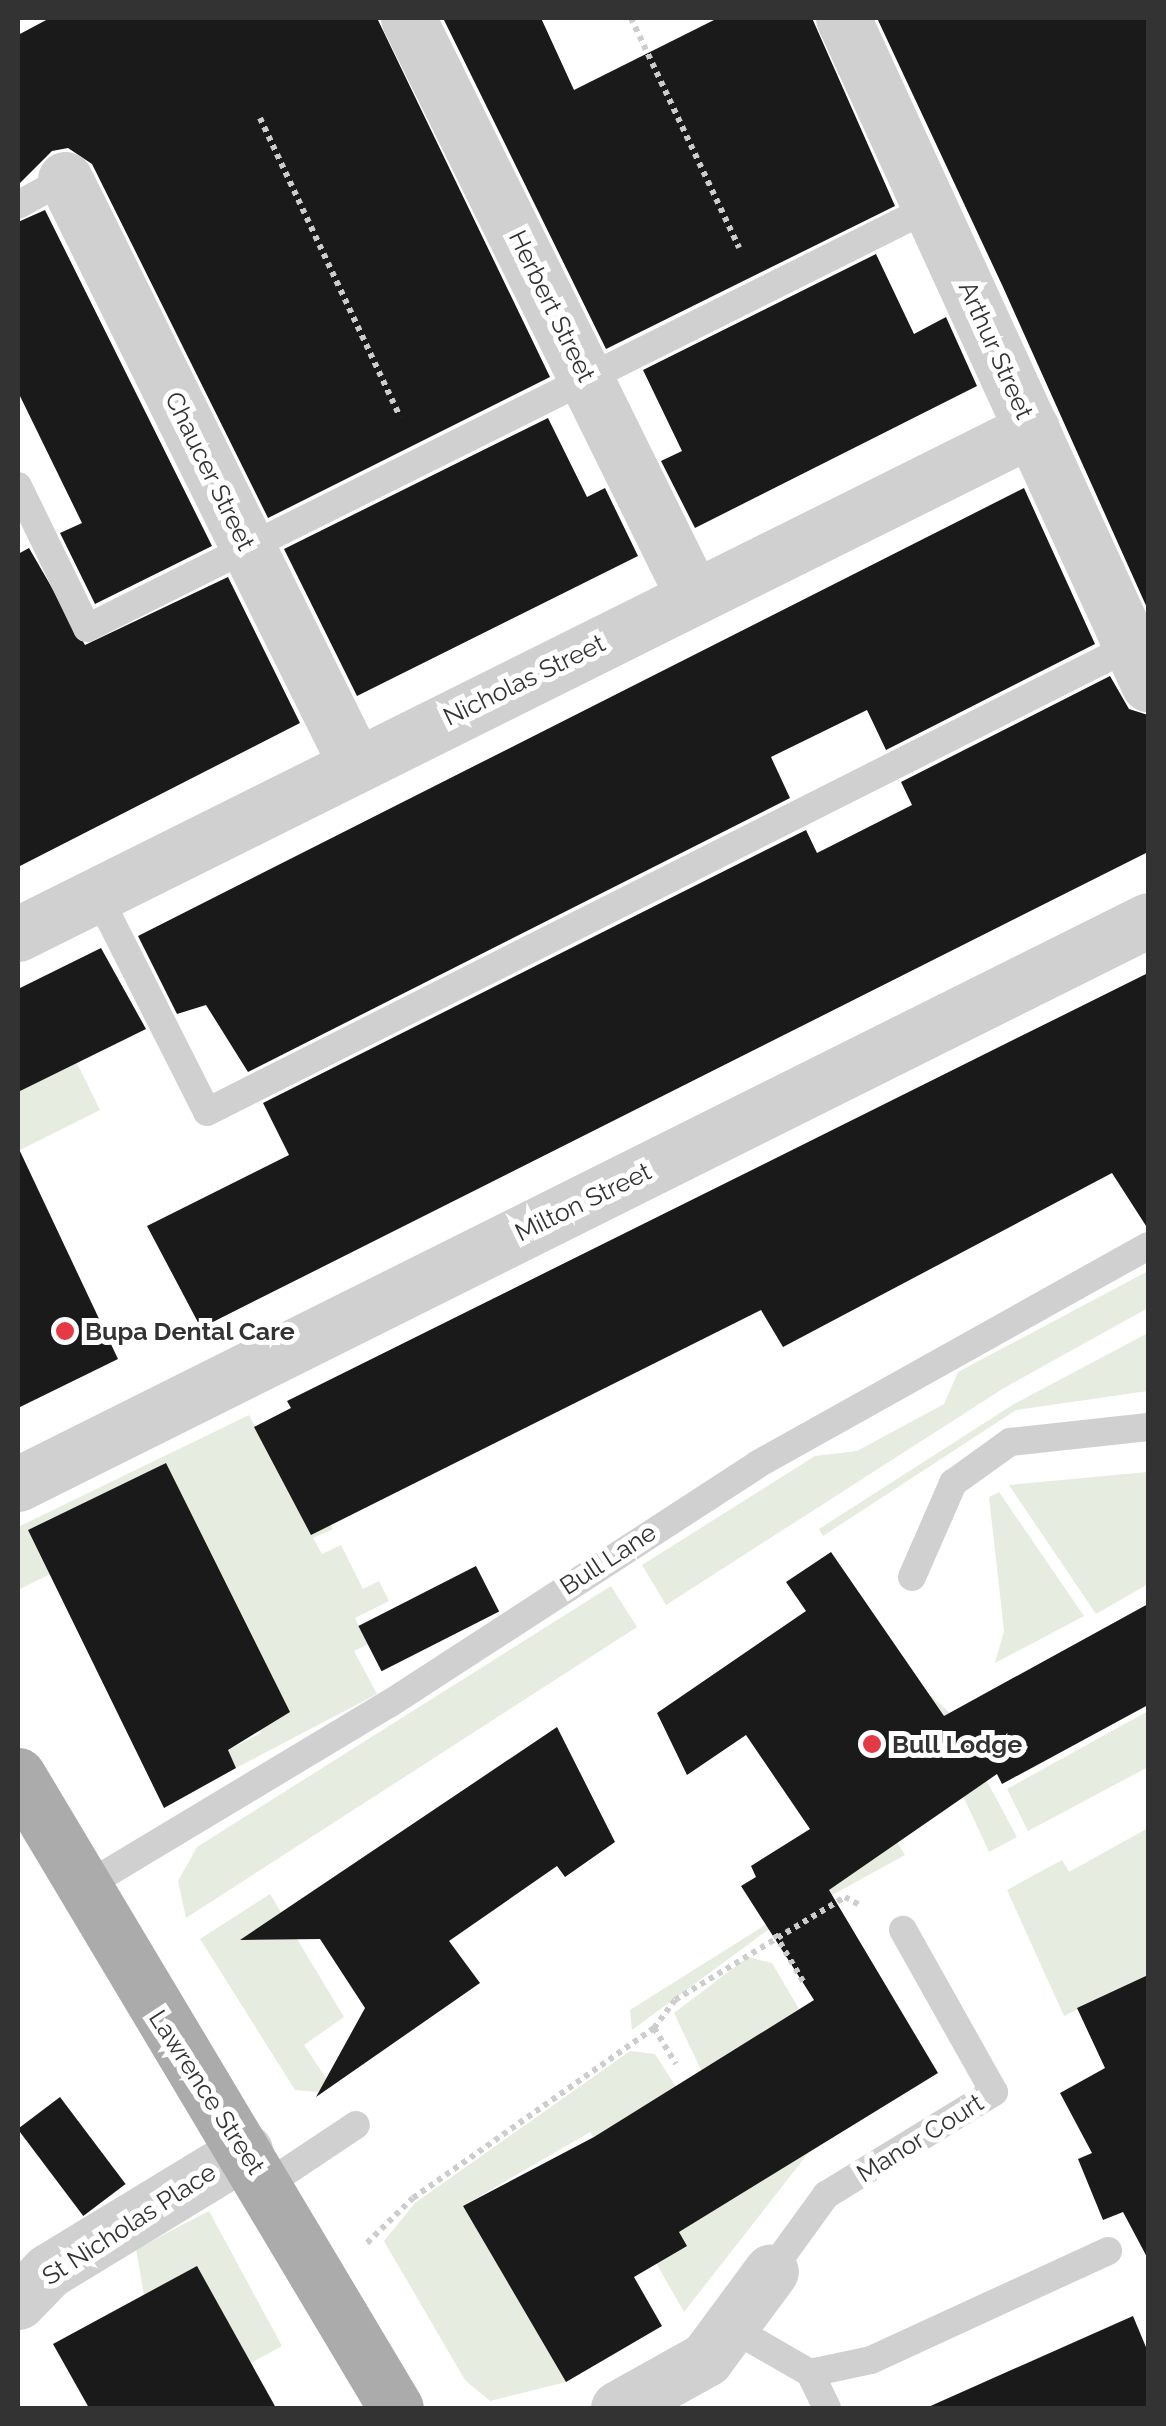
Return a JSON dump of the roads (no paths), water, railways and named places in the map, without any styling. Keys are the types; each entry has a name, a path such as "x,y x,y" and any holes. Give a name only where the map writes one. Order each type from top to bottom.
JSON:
{"main road":[{"name":"Lawrence Street","path":"18,1775 79,1890 255,2168 396,2408"}],"street":[{"name":"Herbert Street","path":"408,18 693,596"},
{"name":"Arthur Street","path":"843,18 1140,665"},
{"name":"Chaucer Street","path":"65,179 354,764"},
{"name":"Nicholas Street","path":"18,934 1032,429"},
{"name":"Milton Street","path":"18,1484 1148,920"},
{"name":"St Nicholas Place","path":"18,2302 48,2272 255,2168"},
{"name":"Manor Court","path":"618,2408 706,2359 770,2271"}],"lane":[{"path":"18,205 65,179"},
{"path":"18,486 87,628 586,374 931,207"},
{"path":"98,894 207,1112 1140,665"},
{"name":"Bull Lane","path":"79,1890 389,1704 758,1464 1148,1246"},
{"path":"912,1576 953,1483 1010,1442 1148,1427"},
{"name":"Manor Court","path":"770,2271 826,2195 994,2092 903,1930"},
{"path":"255,2168 356,2125"},
{"path":"810,2373 871,2360 1108,2250"},
{"path":"732,2328 810,2373 826,2408"}],"place":[{"name":"Bupa Dental Care","path":"65,1331"},
{"name":"Bull Lodge","path":"872,1744"}]}
